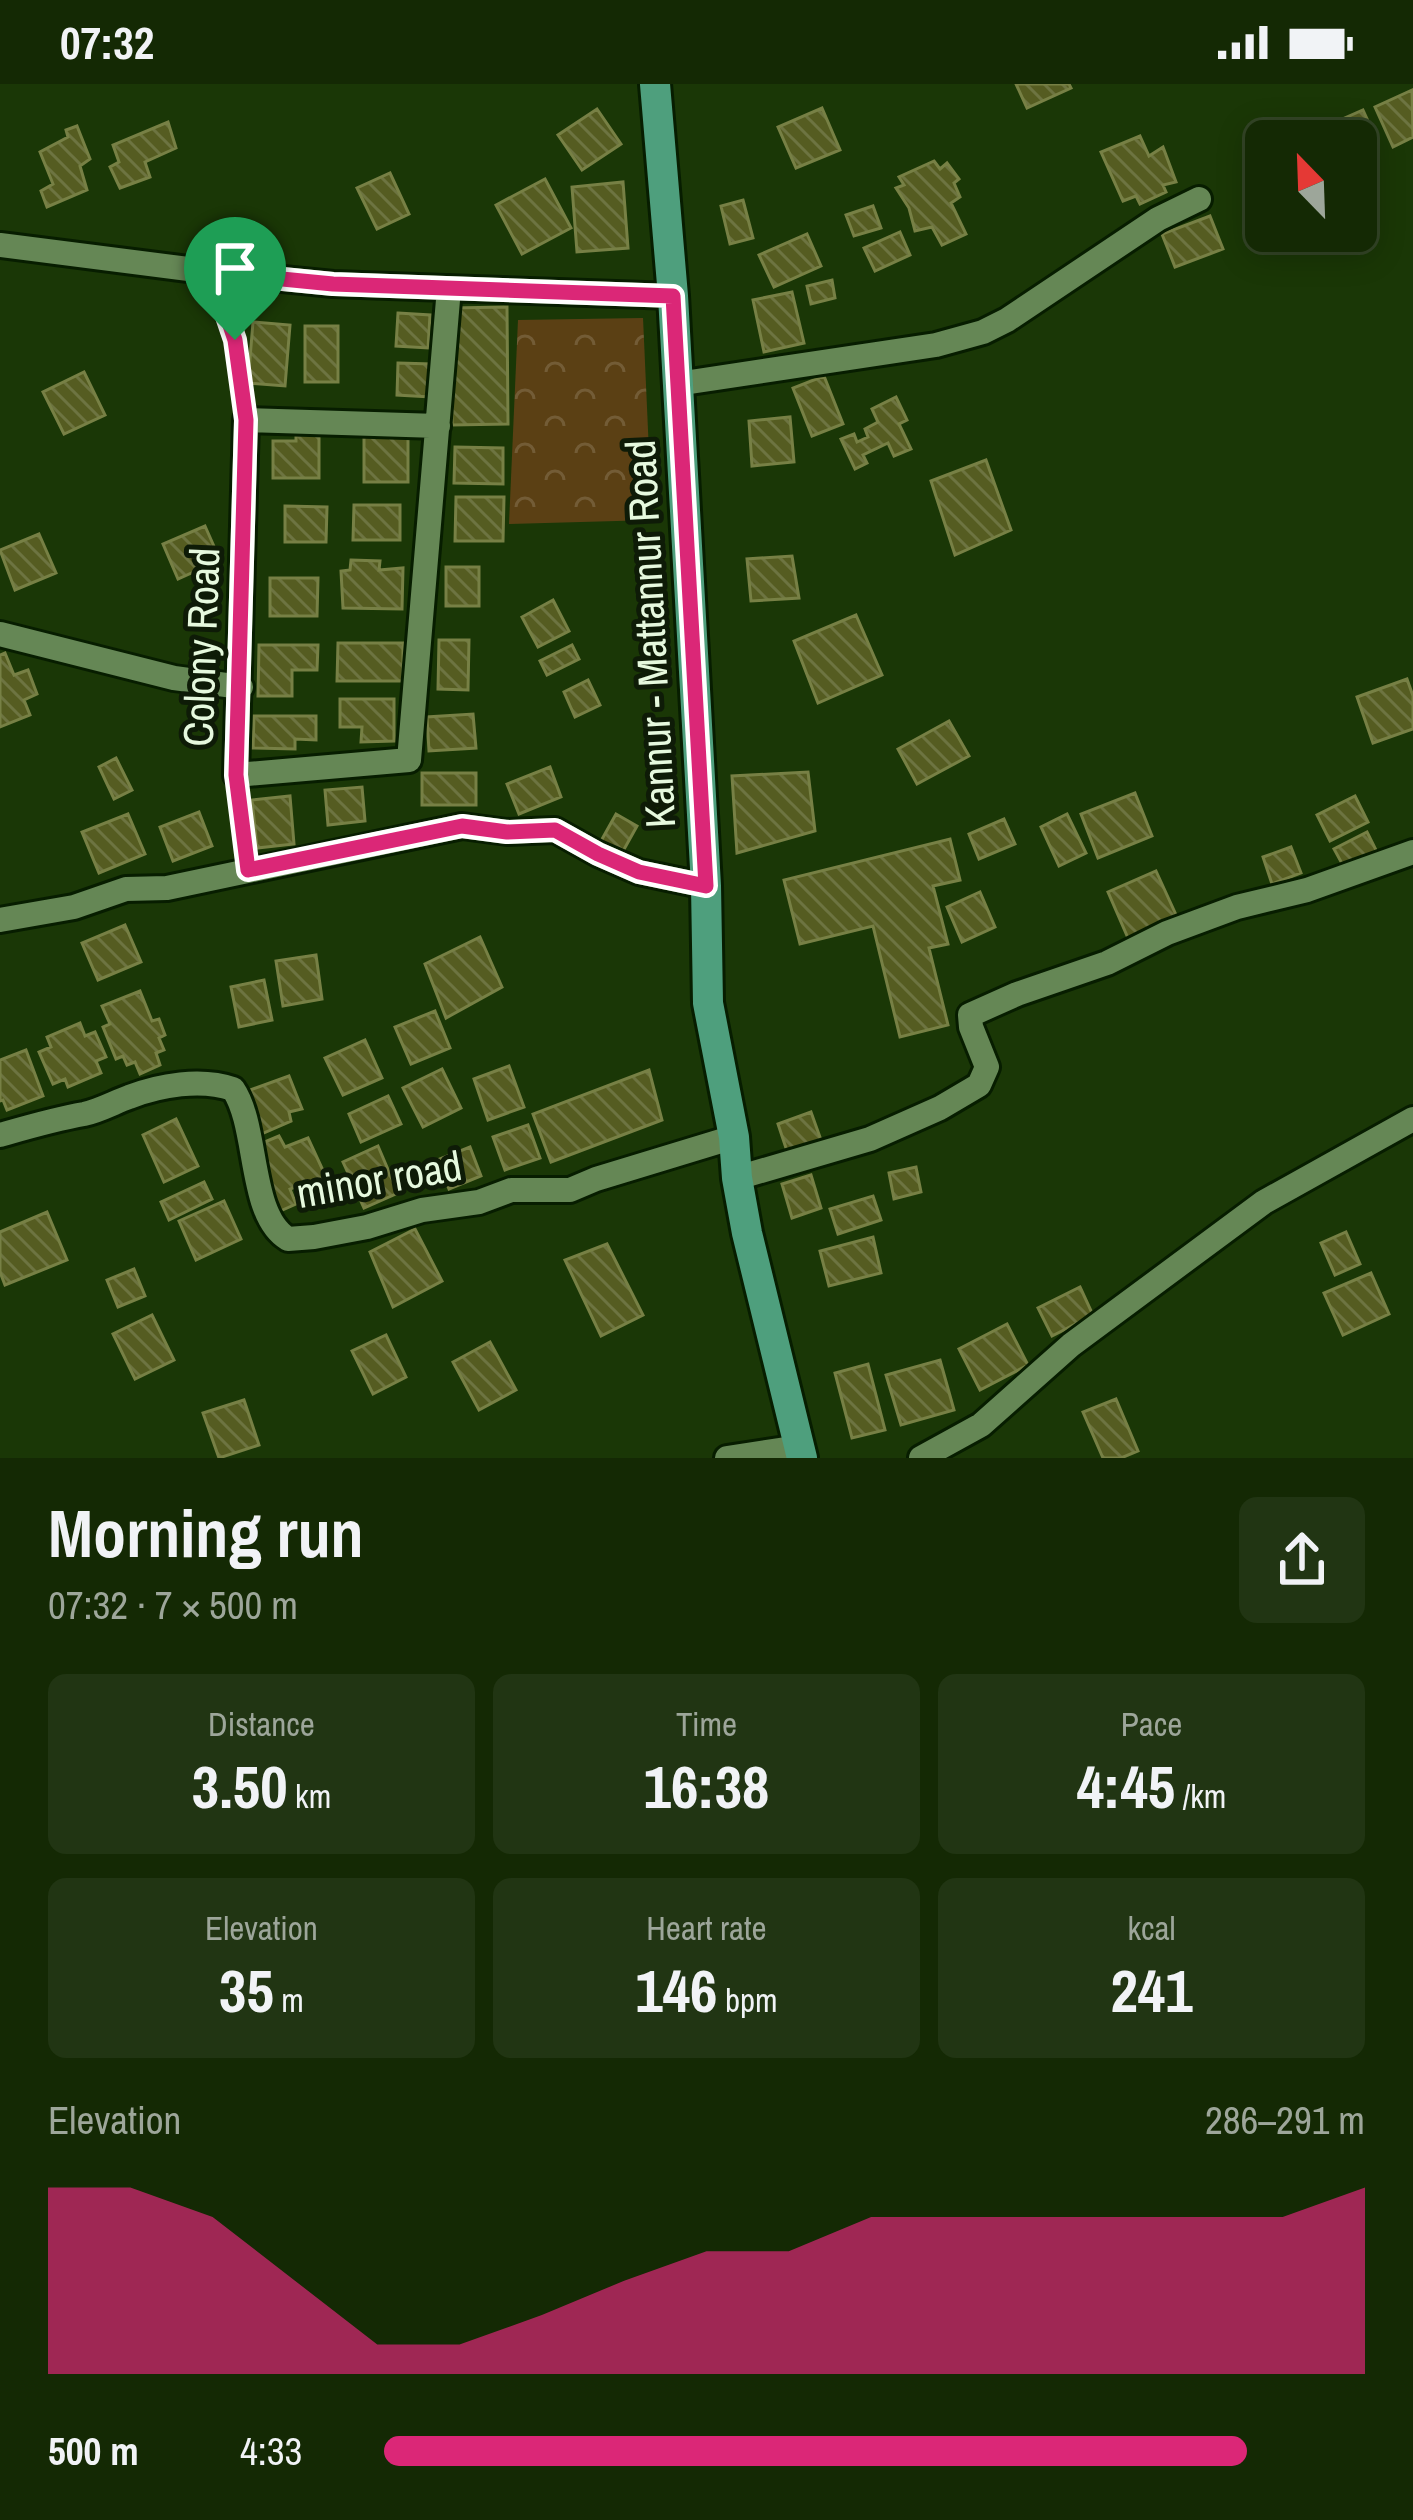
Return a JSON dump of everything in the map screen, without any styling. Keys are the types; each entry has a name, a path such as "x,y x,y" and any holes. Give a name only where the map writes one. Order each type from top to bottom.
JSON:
{"main road":[{"name":"Kannur - Mattannur Road","path":"655,84 673,296 706,886 708,1003 747,1234 801,1453"}],"street":[{"path":"677,383 935,345 982,332 1158,219 1199,199"},
{"path":"0,245 333,284 673,296"},
{"name":"Colony Road","path":"246,420 236,775 410,760 449,288"},
{"path":"246,420 438,426"},
{"path":"0,634 174,679 241,687"},
{"path":"0,920 74,907 126,889 166,888 462,826 507,832 555,830 639,872 706,886"},
{"path":"737,1178 870,1138 957,1100 979,1085 986,1067 970,1015 988,1006 1237,907 1307,890 1413,852"},
{"name":"minor road","path":"0,1135 87,1113 154,1089 181,1084 219,1084 233,1089 243,1110 272,1225 288,1238 367,1227 422,1210 479,1202 511,1190 570,1190 734,1138"},
{"path":"921,1458 981,1425 1071,1345 1264,1202 1413,1119"},
{"path":"728,1458 801,1453"}],"path":[{"path":"212,272 235,340 246,420"},
{"path":"236,775 248,870"}],"green space":[{"path":"643,318 652,520 509,524 518,320"}],"building":[{"path":"1016,84 1069,84 1071,88 1027,108"},
{"path":"1412,90 1413,137 1393,147 1375,107"},
{"path":"822,108 840,150 796,168 778,127"},
{"path":"597,109 621,144 582,170 558,135"},
{"path":"1363,110 1368,120 1340,120"},
{"path":"168,122 176,148 145,162 150,177 120,188 110,167 119,162 113,145"},
{"path":"77,126 90,159 80,166 87,190 47,207 41,191 53,184 40,152 68,137 66,130"},
{"path":"1140,136 1149,156 1163,147 1176,182 1163,185 1166,192 1140,204 1136,196 1123,201 1101,152"},
{"path":"934,161 940,169 947,163 959,179 954,183 960,197 951,203 966,234 942,245 932,227 915,231 909,208 896,188 904,185 899,177"},
{"path":"390,173 409,214 377,229 357,188"},
{"path":"545,179 571,228 522,254 496,205"},
{"path":"623,182 628,248 577,252 572,187"},
{"path":"743,200 753,238 730,244 721,206"},
{"path":"873,206 881,228 854,236 846,215"},
{"path":"1210,216 1223,249 1175,267 1162,234"},
{"path":"900,232 910,255 875,271 864,248"},
{"path":"807,234 821,266 774,287 759,255"},
{"path":"832,280 835,298 811,304 807,286"},
{"path":"792,292 804,343 764,352 753,300"},
{"path":"507,307 508,424 452,425 451,308"},
{"path":"398,313 430,315 428,348 396,346"},
{"path":"253,322 290,325 285,386 248,383"},
{"path":"305,326 338,326 338,382 305,382"},
{"path":"398,363 431,364 430,397 397,395"},
{"path":"84,372 105,415 64,434 43,392"},
{"path":"824,376 843,424 812,436 793,388"},
{"path":"896,397 907,420 899,424 911,449 894,456 888,443 863,455 867,463 855,469 841,439 854,434 857,442 868,437 865,429 878,422 872,409"},
{"path":"790,417 794,462 752,466 749,421"},
{"path":"296,433 319,433 319,478 273,478 273,441 296,441"},
{"path":"364,436 408,436 408,482 364,482"},
{"path":"455,447 503,448 503,484 454,483"},
{"path":"986,460 1011,530 955,555 931,481"},
{"path":"456,497 504,497 503,541 455,541"},
{"path":"354,505 400,505 400,540 353,540"},
{"path":"285,506 327,507 326,542 285,542"},
{"path":"205,526 220,560 178,579 163,544"},
{"path":"39,534 56,573 15,590 0,550"},
{"path":"792,556 799,598 751,601 747,559"},
{"path":"351,560 380,561 379,570 403,568 402,609 343,608 341,571 350,570"},
{"path":"446,567 479,567 479,606 446,606"},
{"path":"270,578 318,578 317,616 270,616"},
{"path":"553,600 569,631 538,647 522,617"},
{"path":"856,615 882,675 818,703 794,641"},
{"path":"439,640 469,640 468,690 438,689"},
{"path":"338,643 403,643 403,681 337,681"},
{"path":"259,645 318,645 317,670 292,670 292,696 258,696"},
{"path":"572,645 579,659 547,675 540,661"},
{"path":"5,653 14,675 28,670 37,694 24,700 30,715 0,727 0,655"},
{"path":"1407,679 1413,696 1413,729 1373,743 1357,697"},
{"path":"588,680 600,705 575,717 564,692"},
{"path":"340,699 394,699 394,741 361,742 362,727 340,727"},
{"path":"473,714 476,748 429,751 427,717"},
{"path":"254,716 316,716 316,740 295,739 295,749 253,748"},
{"path":"949,721 969,756 917,784 898,749"},
{"path":"116,758 132,790 114,799 99,767"},
{"path":"550,767 561,797 519,814 507,784"},
{"path":"808,772 815,831 737,853 732,776"},
{"path":"422,773 476,773 476,805 422,805"},
{"path":"362,787 365,821 328,825 325,790"},
{"path":"1135,793 1152,836 1098,858 1081,814"},
{"path":"290,796 294,844 257,848 252,800"},
{"path":"1355,796 1368,822 1330,841 1317,815"},
{"path":"199,812 212,846 173,861 160,827"},
{"path":"128,814 145,854 99,873 82,832"},
{"path":"616,814 637,826 622,853 601,841"},
{"path":"1067,814 1086,853 1059,866 1041,827"},
{"path":"1004,819 1015,844 979,859 969,834"},
{"path":"1367,832 1377,852 1345,869 1334,849"},
{"path":"950,839 960,880 933,886 948,944 929,948 948,1025 900,1037 873,926 800,944 784,880"},
{"path":"1291,847 1301,873 1272,884 1263,857"},
{"path":"1156,871 1177,917 1128,938 1108,892"},
{"path":"980,892 995,927 962,942 947,907"},
{"path":"125,925 141,962 98,980 82,943"},
{"path":"480,937 502,987 446,1018 425,964"},
{"path":"316,955 322,999 283,1006 276,961"},
{"path":"264,980 272,1020 239,1027 231,987"},
{"path":"140,991 152,1021 159,1019 165,1035 159,1038 164,1050 156,1053 160,1065 140,1074 135,1062 127,1065 123,1056 116,1059 103,1027 110,1024 102,1006"},
{"path":"435,1011 450,1048 411,1064 395,1027"},
{"path":"80,1023 85,1036 95,1032 106,1057 96,1061 101,1073 68,1087 65,1079 53,1084 39,1052 51,1047 47,1037"},
{"path":"365,1040 382,1078 343,1095 325,1058"},
{"path":"26,1050 43,1096 7,1110 0,1101 0,1060"},
{"path":"509,1066 524,1107 488,1120 474,1079"},
{"path":"442,1069 461,1108 423,1127 403,1088"},
{"path":"649,1070 662,1120 551,1162 533,1114"},
{"path":"289,1076 302,1109 289,1112 291,1121 259,1135 242,1093"},
{"path":"388,1096 401,1124 361,1142 349,1114"},
{"path":"811,1112 821,1140 787,1151 778,1124"},
{"path":"176,1119 198,1166 164,1182 143,1135"},
{"path":"528,1125 540,1158 505,1170 493,1137"},
{"path":"279,1136 285,1147 308,1138 332,1190 310,1198 303,1184 290,1189 296,1204 278,1212 255,1146"},
{"path":"378,1146 398,1193 364,1208 343,1162"},
{"path":"470,1147 481,1176 449,1189 437,1160"},
{"path":"916,1167 921,1192 894,1199 889,1173"},
{"path":"811,1175 821,1208 792,1218 782,1184"},
{"path":"204,1182 212,1199 169,1220 161,1202"},
{"path":"873,1196 881,1220 838,1234 830,1209"},
{"path":"224,1201 241,1239 196,1260 179,1221"},
{"path":"47,1212 67,1260 5,1285 0,1272 0,1232"},
{"path":"415,1229 442,1281 393,1307 370,1252"},
{"path":"1346,1232 1360,1264 1335,1275 1321,1243"},
{"path":"873,1237 881,1273 829,1286 820,1251"},
{"path":"607,1244 643,1315 601,1336 565,1260"},
{"path":"134,1269 145,1296 118,1307 107,1280"},
{"path":"1371,1273 1389,1314 1343,1335 1324,1293"},
{"path":"1080,1287 1093,1315 1052,1336 1038,1308"},
{"path":"152,1315 174,1360 135,1379 113,1334"},
{"path":"1007,1324 1028,1365 980,1390 959,1349"},
{"path":"386,1335 406,1377 373,1394 352,1351"},
{"path":"490,1342 516,1390 479,1410 453,1362"},
{"path":"940,1360 954,1410 901,1425 886,1375"},
{"path":"868,1364 885,1430 852,1438 835,1373"},
{"path":"1116,1399 1138,1451 1103,1458 1083,1412"},
{"path":"244,1400 259,1445 219,1458 203,1413"}],"route":[{"path":"212,272 333,284 673,296 706,886 639,872 555,830 507,832 462,826 248,870 236,775 246,420 235,340 212,272"}]}
